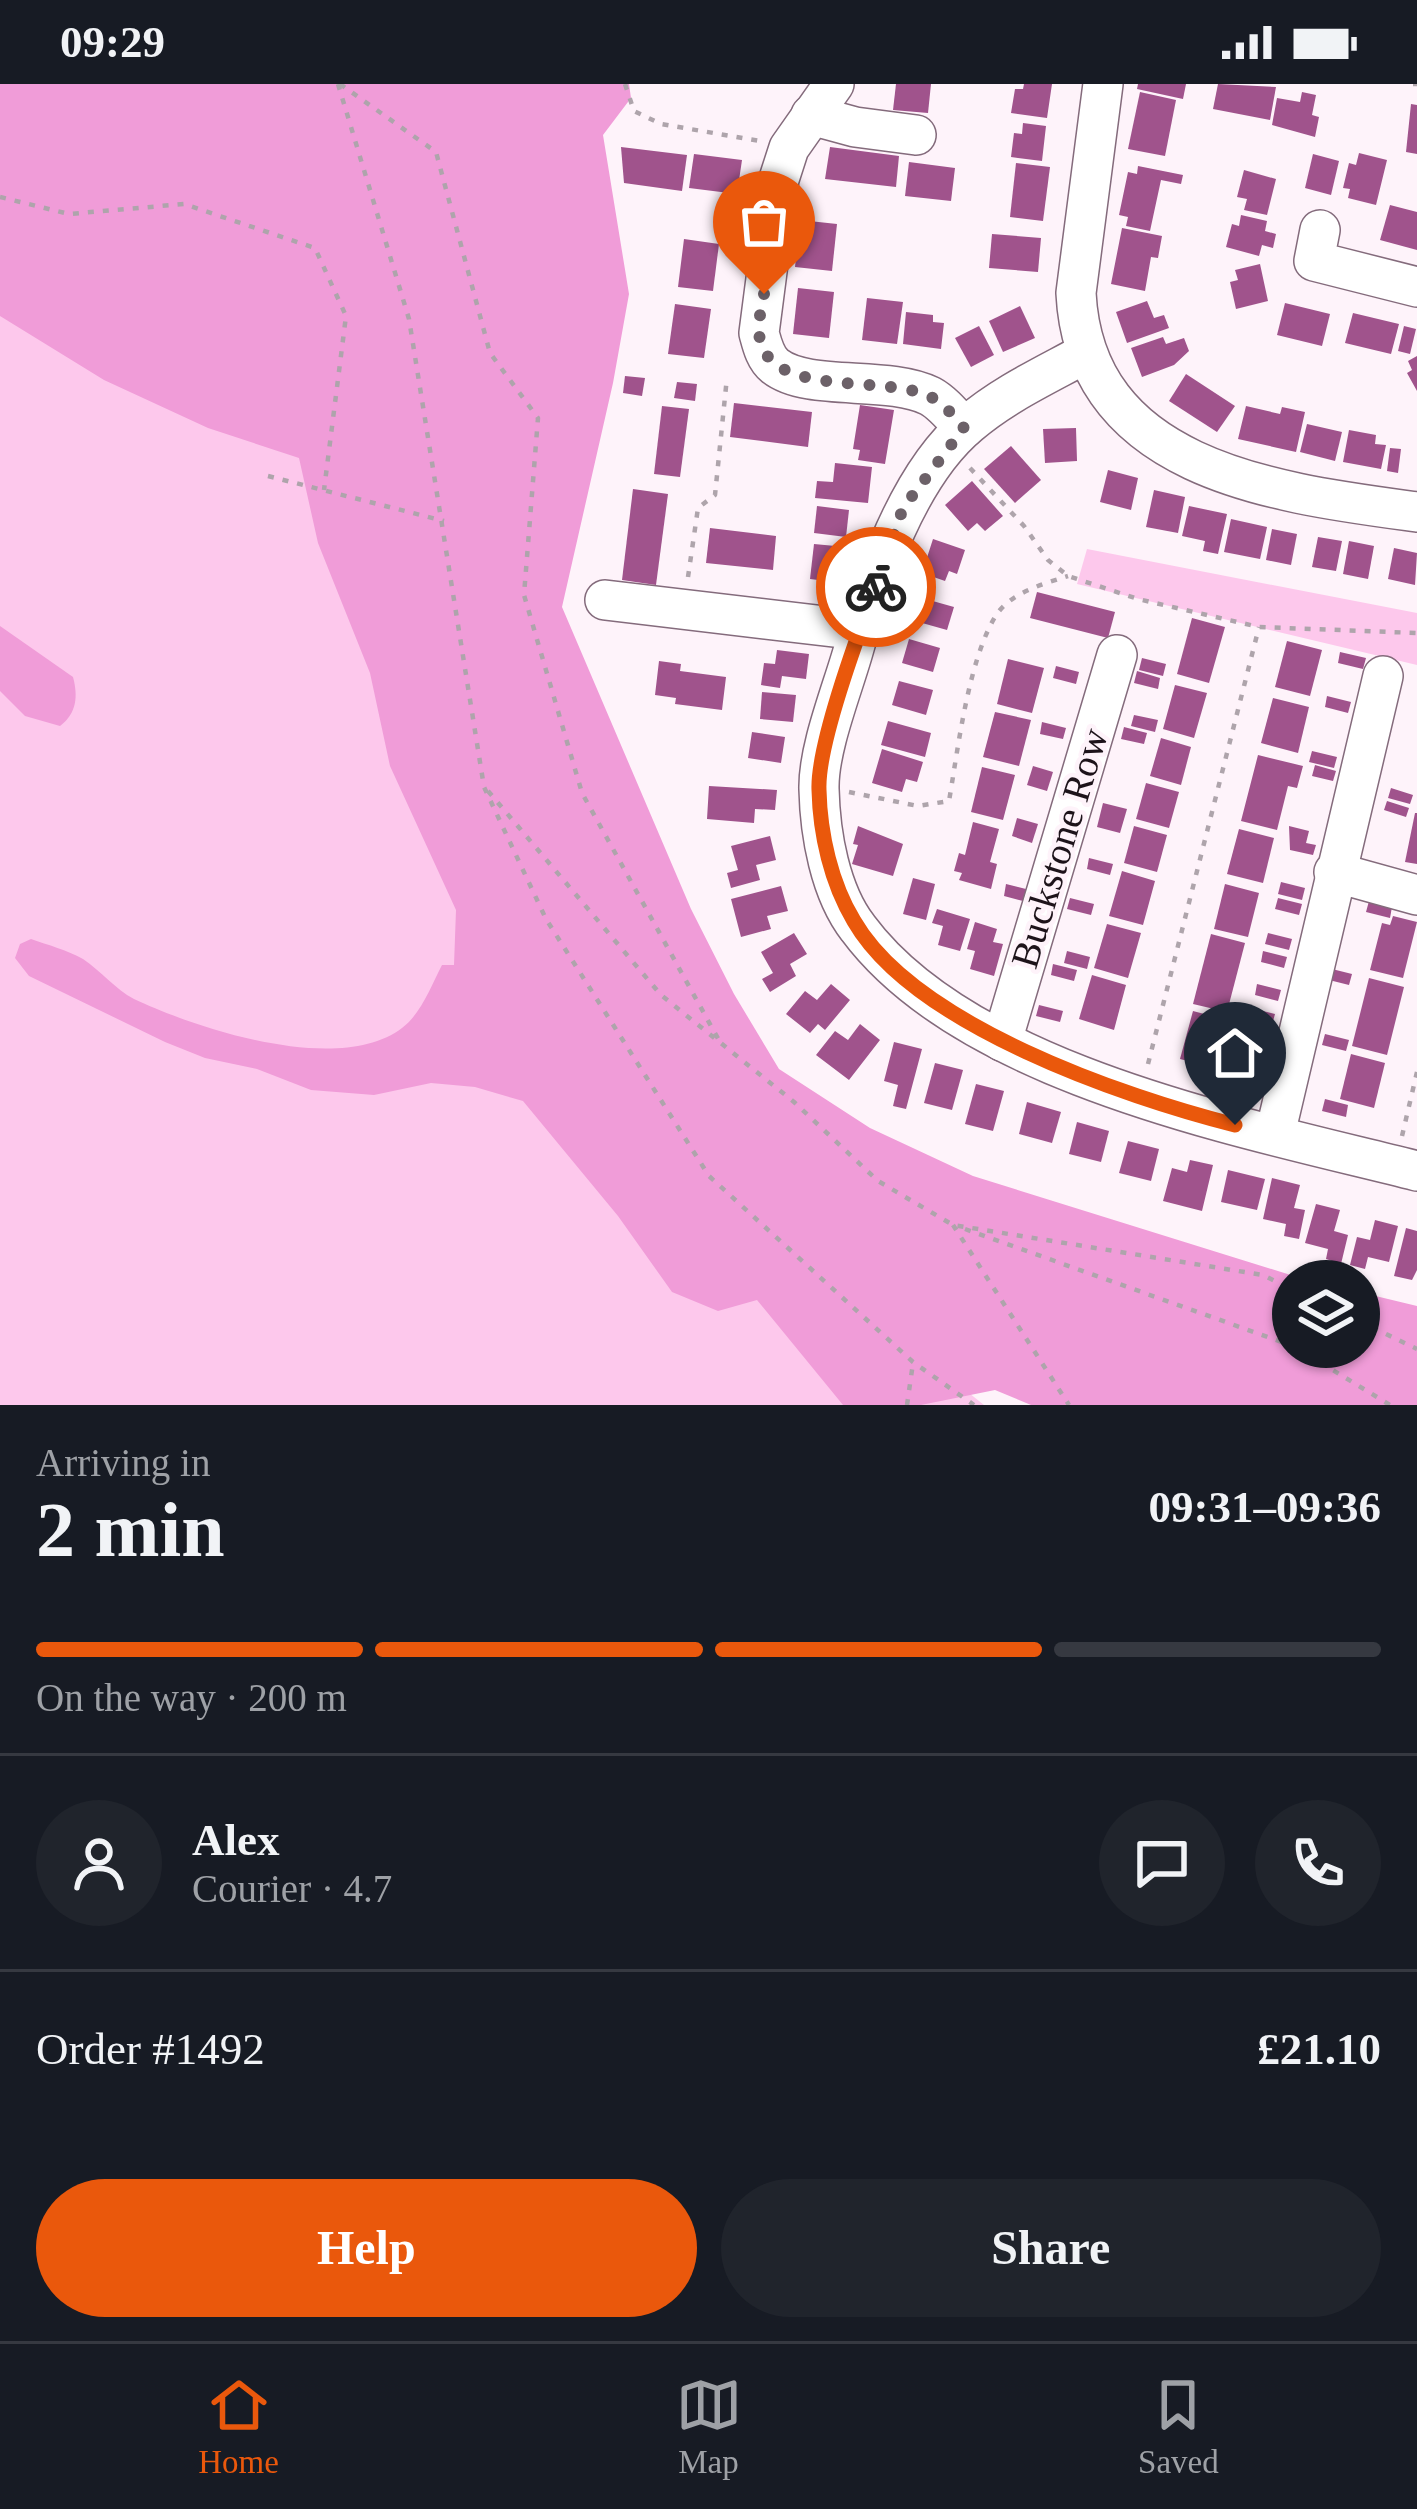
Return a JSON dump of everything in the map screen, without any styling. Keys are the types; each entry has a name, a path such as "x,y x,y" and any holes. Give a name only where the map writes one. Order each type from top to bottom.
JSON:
{"street":[{"path":"1103,84 1077,261 1077,322 1099,382 1140,429 1167,448 1253,482 1317,499 1417,512"},
{"path":"916,135 811,116 779,179 759,333 774,365 797,376 903,387 932,397 957,436"},
{"path":"1320,230 1314,261 1417,287"},
{"path":"1086,353 998,401 957,436 903,508 859,630 818,785 836,888 856,926 889,962 924,992 1002,1041 1139,1096 1406,1168"},
{"path":"604,600 859,630"},
{"name":"Buckstone Row","path":"1002,1041 1117,656"},
{"path":"1275,1134 1383,676"},
{"path":"1334,872 1417,895"}],"path":[{"path":"339,84 409,319 484,787 546,920 709,1176 913,1362 974,1405"},
{"path":"339,84 436,152 490,353 538,418 524,596 582,793 721,1044"},
{"path":"625,84 634,111 661,124 722,132 811,116"},
{"path":"0,197 69,214 184,204 315,248 346,316 324,490"},
{"path":"683,609 698,508 715,495 727,377"},
{"path":"957,436 1048,560 1068,576 1259,627 1417,633"},
{"path":"268,476 444,521"},
{"path":"818,785 918,806 949,801 969,689 996,614 1031,587 1068,576"},
{"path":"1139,1096 1259,627"},
{"path":"484,787 661,995 794,1102 878,1181 952,1225 1272,1339"},
{"path":"1406,1168 1417,1072"},
{"path":"952,1225 1272,1280"},
{"path":"952,1225 1069,1405"},
{"path":"1380,1331 1417,1349"},
{"path":"908,1405 913,1362"},
{"path":"1329,1368 1390,1405"}],"shaded area":[{"path":"0,84 141,84 849,1297 984,1405 0,1405"},
{"path":"0,84 629,84 631,98 603,135 629,294 562,607 691,909 734,994 779,1069 870,1128 973,1176 1272,1269 1272,1368 1380,1368 1380,1297 1417,1306 1417,1405 1031,1405 995,1390 921,1405 843,1405 757,1300 718,1311 672,1292 618,1216 523,1101 475,1087 431,1083 374,1095 311,1090 165,1042 29,976 15,958 20,944 31,939 83,959 134,999 194,1023 268,1043 343,1048 375,1042 415,1015 442,965 454,965 456,910 390,766 370,673 318,543 299,458 208,428 104,380 0,316"},
{"path":"1087,549 1417,613 1417,665 1077,584"},
{"path":"0,626 73,677 75,704 60,726 25,716 0,691"}],"building":[{"path":"896,84 931,84 928,113 893,110"},
{"path":"1024,84 1052,84 1047,118 1011,113 1015,89 1023,89"},
{"path":"1138,84 1186,84 1183,99 1137,89"},
{"path":"1218,84 1276,87 1270,120 1213,109"},
{"path":"1140,92 1176,100 1165,156 1128,149"},
{"path":"1302,92 1316,95 1315,137 1272,125 1277,98 1300,102"},
{"path":"1411,104 1417,105 1417,154 1406,152"},
{"path":"1023,123 1046,126 1042,161 1011,157 1014,133 1022,134"},
{"path":"621,147 687,155 682,191 624,183"},
{"path":"830,147 899,156 896,187 825,179"},
{"path":"1359,153 1387,160 1376,205 1348,198 1350,189 1343,188 1349,163 1356,165"},
{"path":"694,154 742,160 737,194 689,188"},
{"path":"1313,154 1339,161 1331,195 1305,188"},
{"path":"909,162 955,168 951,201 905,196"},
{"path":"1016,163 1050,167 1043,221 1010,217"},
{"path":"1138,166 1183,175 1181,184 1161,180 1150,231 1126,226 1128,217 1119,215 1128,172 1137,174"},
{"path":"1244,170 1276,179 1267,215 1244,210 1247,199 1237,197"},
{"path":"1390,205 1417,212 1417,250 1380,240"},
{"path":"1241,215 1267,221 1265,231 1276,234 1273,248 1262,245 1259,256 1226,247 1232,224 1239,226"},
{"path":"800,220 837,224 832,271 795,267"},
{"path":"1122,228 1162,236 1158,258 1151,257 1145,291 1111,284"},
{"path":"992,234 1041,238 1038,272 989,268"},
{"path":"684,239 719,244 713,291 678,287"},
{"path":"1260,264 1268,301 1236,309 1230,282 1238,280 1235,270"},
{"path":"798,288 834,292 829,338 793,334"},
{"path":"867,298 903,302 897,344 862,340"},
{"path":"1147,301 1154,318 1164,315 1169,328 1127,343 1116,312"},
{"path":"1285,303 1330,314 1322,346 1277,335"},
{"path":"675,304 711,309 704,358 668,354"},
{"path":"1020,306 1035,338 1003,352 989,321"},
{"path":"906,312 933,315 933,322 944,323 941,349 903,344"},
{"path":"1353,313 1399,324 1391,354 1345,343"},
{"path":"979,326 994,355 971,367 955,338"},
{"path":"1404,326 1416,329 1410,354 1398,351"},
{"path":"1163,337 1166,344 1184,338 1189,351 1174,365 1142,377 1131,348"},
{"path":"1417,356 1417,391 1407,373 1412,370 1408,361"},
{"path":"1186,374 1235,406 1217,432 1169,401"},
{"path":"625,376 645,378 642,396 623,393"},
{"path":"677,382 697,384 695,401 674,398"},
{"path":"734,403 812,412 808,447 730,437"},
{"path":"860,405 894,410 885,464 858,460 860,450 853,449"},
{"path":"662,406 689,409 680,477 654,474"},
{"path":"1246,406 1280,414 1282,407 1305,412 1296,452 1238,439"},
{"path":"1307,424 1342,432 1335,461 1300,452"},
{"path":"1076,428 1077,461 1045,463 1043,429"},
{"path":"1349,430 1376,435 1375,444 1386,445 1381,469 1343,462"},
{"path":"1011,446 1041,480 1015,503 984,469"},
{"path":"1390,448 1401,449 1398,473 1387,471"},
{"path":"835,463 872,467 868,503 815,498 817,481 833,482"},
{"path":"1108,470 1138,478 1131,510 1100,502"},
{"path":"972,481 1003,516 985,531 977,523 968,531 945,505"},
{"path":"633,489 668,494 656,585 622,580"},
{"path":"1154,490 1185,497 1178,533 1146,527"},
{"path":"817,506 849,510 846,537 814,533"},
{"path":"1189,506 1227,514 1218,554 1203,551 1205,541 1182,536"},
{"path":"1231,519 1267,527 1260,559 1224,552"},
{"path":"710,528 776,536 773,570 706,563"},
{"path":"1272,529 1297,534 1291,565 1266,560"},
{"path":"1318,537 1342,541 1336,571 1312,567"},
{"path":"933,539 965,550 957,574 949,571 945,581 922,573"},
{"path":"1349,541 1374,546 1368,579 1343,574"},
{"path":"814,544 846,547 842,583 810,579"},
{"path":"1394,548 1417,553 1415,585 1388,579"},
{"path":"1037,592 1115,612 1108,638 1030,618"},
{"path":"922,598 954,607 947,630 915,621"},
{"path":"1192,618 1225,627 1209,683 1177,674"},
{"path":"909,639 940,648 933,672 902,663"},
{"path":"1287,641 1322,650 1310,696 1275,687"},
{"path":"777,650 809,654 806,679 782,676 780,688 761,685 764,663 775,664"},
{"path":"1340,652 1366,658 1363,669 1338,663"},
{"path":"1142,658 1166,664 1163,676 1139,670"},
{"path":"1008,659 1044,668 1032,713 997,704"},
{"path":"659,661 681,664 680,671 726,677 722,710 675,704 676,698 655,695"},
{"path":"1056,666 1079,672 1076,684 1053,678"},
{"path":"1137,671 1160,678 1158,689 1134,683"},
{"path":"899,681 933,690 926,715 892,705"},
{"path":"1175,685 1207,693 1194,738 1163,729"},
{"path":"762,692 796,695 793,722 760,719"},
{"path":"1327,696 1351,702 1348,713 1325,707"},
{"path":"1273,698 1309,707 1298,753 1261,743"},
{"path":"995,712 1031,720 1019,766 983,757"},
{"path":"1134,715 1158,720 1155,732 1131,726"},
{"path":"888,721 931,733 925,757 881,745"},
{"path":"1042,722 1066,728 1063,739 1040,734"},
{"path":"1124,727 1147,733 1144,744 1121,739"},
{"path":"752,732 785,737 781,763 748,758"},
{"path":"1161,738 1191,747 1181,785 1150,776"},
{"path":"882,749 923,762 917,782 906,779 902,792 872,783"},
{"path":"1312,751 1337,757 1334,768 1309,762"},
{"path":"1258,755 1303,766 1297,788 1288,786 1277,830 1241,821"},
{"path":"1315,765 1336,771 1333,781 1312,776"},
{"path":"1033,766 1053,772 1047,791 1027,785"},
{"path":"982,767 1015,775 1003,820 971,812"},
{"path":"1146,783 1179,792 1169,828 1136,819"},
{"path":"709,786 777,790 775,810 755,809 754,823 707,819"},
{"path":"1391,788 1413,795 1410,804 1388,798"},
{"path":"1387,801 1409,808 1406,817 1384,810"},
{"path":"1103,803 1127,809 1120,833 1097,827"},
{"path":"1417,813 1417,864 1405,862"},
{"path":"1017,818 1038,824 1032,843 1012,836"},
{"path":"973,822 999,829 990,862 997,864 991,889 959,880 962,873 954,871 959,853 965,855"},
{"path":"858,826 903,844 893,876 852,864"},
{"path":"1134,826 1167,835 1157,872 1124,863"},
{"path":"1289,826 1309,831 1306,843 1316,845 1313,855 1290,850"},
{"path":"1239,829 1274,838 1263,883 1227,874"},
{"path":"770,836 776,860 756,865 760,880 731,888 727,873 738,870 731,846"},
{"path":"1089,858 1113,864 1110,875 1087,869"},
{"path":"1122,871 1155,881 1143,925 1109,916"},
{"path":"913,878 935,884 926,920 903,914"},
{"path":"1281,882 1305,888 1302,900 1278,894"},
{"path":"1006,884 1030,890 1027,902 1004,896"},
{"path":"1225,884 1259,893 1248,937 1214,929"},
{"path":"781,886 788,911 767,916 771,929 741,937 731,899"},
{"path":"1070,898 1094,904 1091,915 1067,909"},
{"path":"1278,898 1302,904 1299,915 1275,909"},
{"path":"1369,901 1392,907 1390,918 1366,912"},
{"path":"937,909 970,919 960,951 938,945 943,926 932,923"},
{"path":"1393,916 1417,922 1403,978 1370,970 1382,923 1390,925"},
{"path":"975,922 997,929 993,942 1003,944 994,976 970,969 975,951 967,949"},
{"path":"1107,924 1141,933 1128,978 1094,968"},
{"path":"794,933 807,954 790,964 796,976 770,992 762,979 773,973 761,952"},
{"path":"1268,933 1292,939 1289,950 1265,944"},
{"path":"1211,934 1245,943 1227,1012 1193,1004"},
{"path":"1067,951 1090,957 1087,969 1064,963"},
{"path":"1263,951 1287,957 1284,968 1261,962"},
{"path":"1053,964 1077,970 1074,981 1051,975"},
{"path":"1328,968 1352,974 1349,985 1325,979"},
{"path":"1092,975 1126,985 1114,1030 1079,1019"},
{"path":"1369,978 1404,987 1387,1055 1352,1046"},
{"path":"831,984 850,1000 825,1030 818,1024 810,1033 786,1014 805,991 817,1000"},
{"path":"1257,984 1281,990 1278,1001 1255,995"},
{"path":"1039,1005 1063,1011 1060,1022 1036,1016"},
{"path":"1251,1008 1275,1014 1272,1025 1248,1019"},
{"path":"1193,1011 1227,1020 1215,1068 1180,1059"},
{"path":"860,1024 880,1040 849,1080 816,1055 835,1031 848,1040"},
{"path":"1246,1024 1269,1030 1267,1041 1243,1035"},
{"path":"1325,1034 1349,1040 1346,1051 1322,1045"},
{"path":"894,1042 922,1049 906,1109 893,1106 898,1085 884,1081"},
{"path":"1351,1054 1385,1063 1374,1108 1340,1099"},
{"path":"935,1063 963,1070 952,1110 924,1103"},
{"path":"1233,1066 1257,1071 1254,1083 1230,1077"},
{"path":"976,1084 1004,1091 993,1131 965,1124"},
{"path":"1325,1099 1348,1105 1346,1117 1322,1111"},
{"path":"1027,1102 1061,1112 1052,1143 1019,1134"},
{"path":"1077,1122 1109,1131 1101,1162 1069,1154"},
{"path":"1128,1141 1159,1149 1151,1181 1119,1173"},
{"path":"1190,1160 1213,1165 1202,1211 1163,1201 1172,1168 1187,1172"},
{"path":"1228,1170 1265,1179 1257,1210 1221,1202"},
{"path":"1272,1178 1300,1185 1294,1208 1305,1210 1299,1239 1284,1236 1286,1224 1263,1219"},
{"path":"1316,1204 1340,1210 1334,1231 1348,1235 1342,1260 1326,1259 1328,1249 1305,1243"},
{"path":"1375,1220 1398,1226 1389,1262 1368,1257 1351,1260 1357,1237 1370,1240"},
{"path":"1406,1228 1417,1231 1417,1270 1412,1280 1394,1276"}],"way so far":[{"path":"764,294 759,333 774,365 797,376 903,387 932,397 964,428 903,508 876,587"}],"route":[{"path":"876,587 859,630 818,785 836,888 856,926 924,992 1002,1041 1139,1096 1235,1125"}]}
